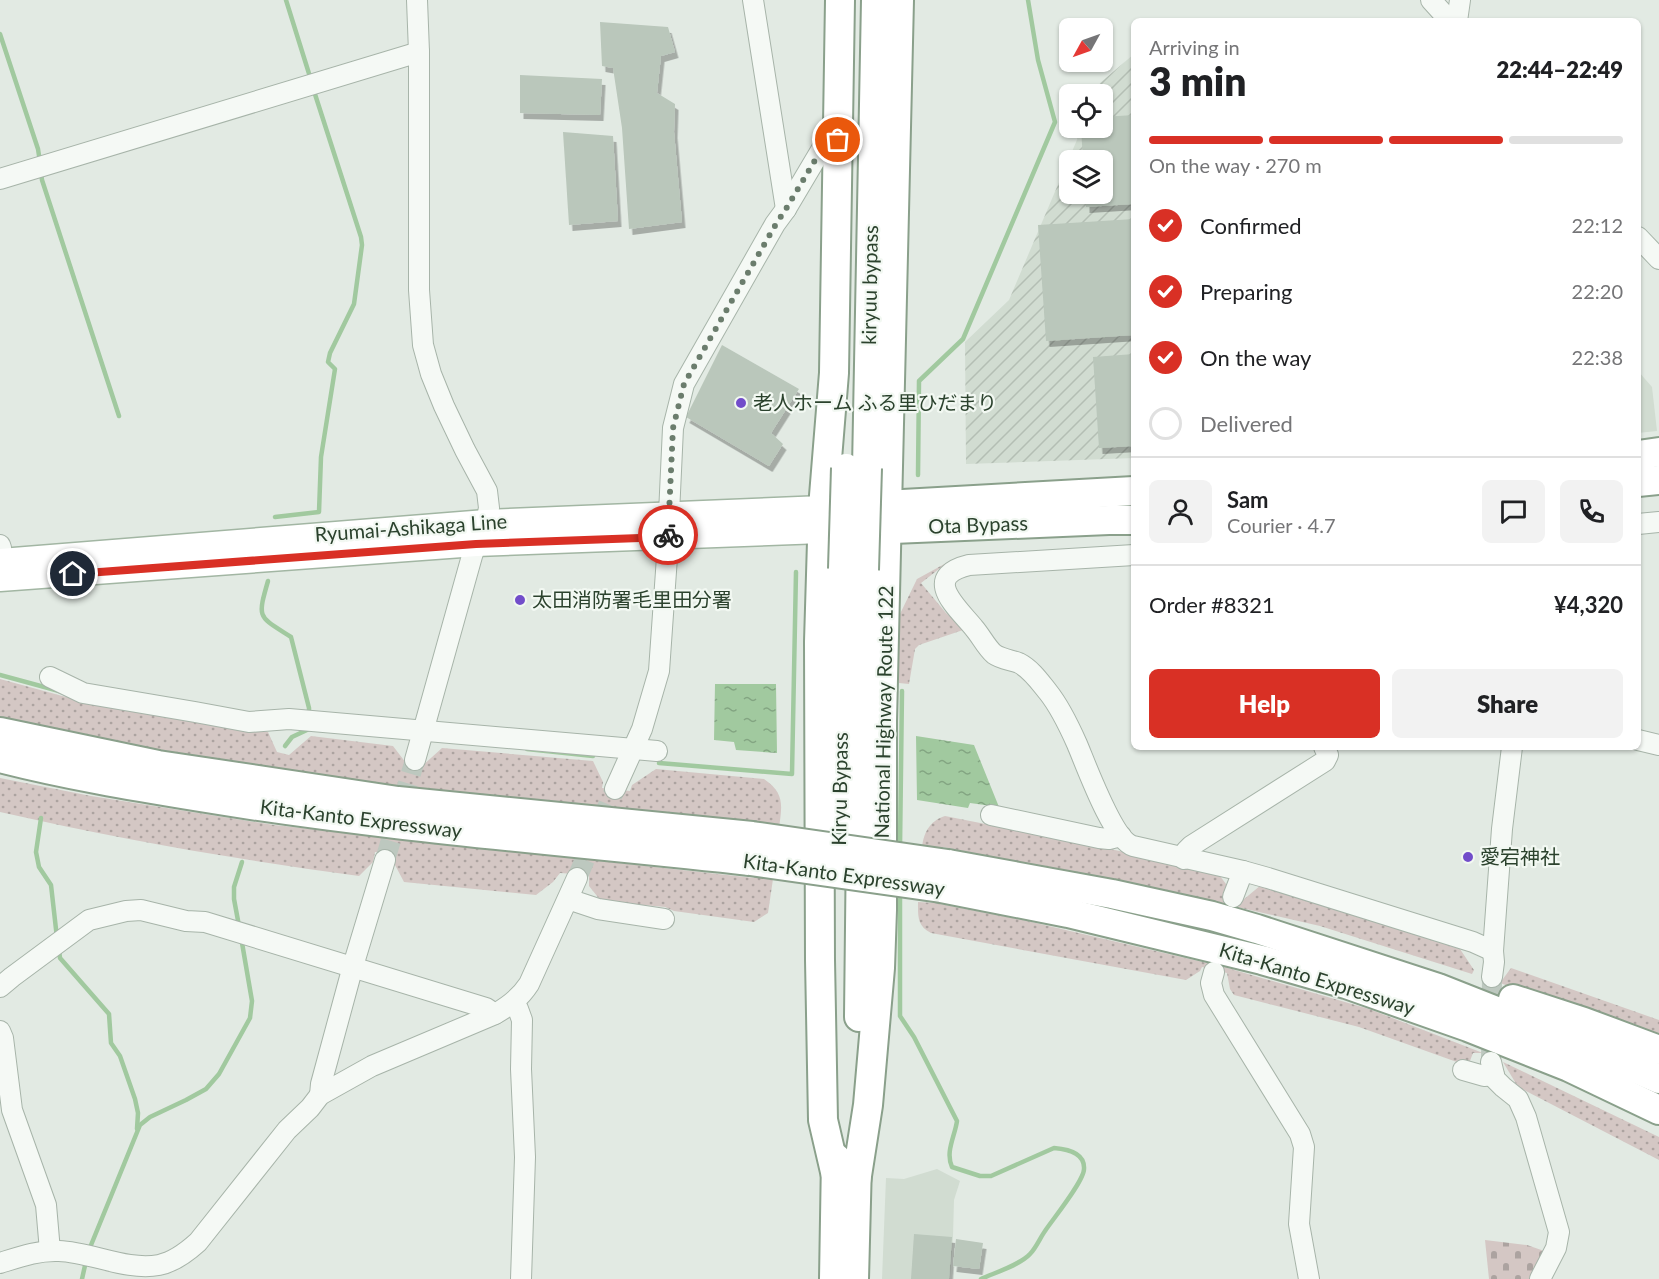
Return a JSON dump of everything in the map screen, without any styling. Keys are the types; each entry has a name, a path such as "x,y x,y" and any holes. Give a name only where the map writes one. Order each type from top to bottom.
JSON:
{"highway":[{"path":"840,0 834,373 823,520 819,689 820,960 823,1120 846,1179"},
{"name":"kiryuu bypass","path":"855,0 856,468 864,569"},
{"name":"kiryuu bypass","path":"856,468 876,0"},
{"name":"National Highway Route 122","path":"846,1179 868,1105 880,968 882,721 864,569 887,517 899,0"},
{"path":"1641,455 1659,452"},
{"path":"1641,482 1659,480"},
{"name":"Ota Bypass","path":"823,520 887,517 1131,491"},
{"path":"1641,500 1659,498"},
{"name":"Ota Bypass","path":"887,517 1131,520"},
{"path":"864,569 890,560 896,553 911,547 1111,533 1131,529"},
{"name":"Kiryu Bypass","path":"834,1279 846,1179 864,569"},
{"name":"Kita-Kanto Expressway","path":"0,732 158,765 398,801 944,876 1112,894 1212,916 1438,988 1572,1041 1654,1100"},
{"name":"Kita-Kanto Expressway","path":"0,758 29,766 147,788 280,810 389,824 751,849"},
{"name":"Kita-Kanto Expressway","path":"944,876 1102,921 1262,960 1346,984 1468,1027 1654,1100"},
{"path":"1257,929 1376,953 1584,1022 1659,1050"},
{"name":"Kiryu Bypass","path":"846,1179 854,1279"}],"main road":[{"name":"Ryumai-Ashikaga Line","path":"0,551 486,522 668,526 823,520"},
{"path":"0,579 476,544 668,526"}],"street":[{"path":"415,760 476,544 486,522 489,508 487,491 444,406 431,374 423,345 419,290 417,0"},
{"path":"753,0 786,209"},
{"path":"1431,0 1447,18"},
{"path":"1457,18 1460,0"},
{"path":"0,179 419,52"},
{"path":"615,789 642,729 659,671 673,428 684,384 824,145 838,140"},
{"path":"1641,240 1659,259"},
{"path":"1641,524 1659,522"},
{"path":"1131,555 969,565 953,571 945,582 946,595 991,652 1026,667 1056,704 1077,744 1097,793 1121,836 1128,844 1184,859 1243,871 1366,907 1473,942 1493,951"},
{"path":"50,677 83,693 249,722 290,719 657,751"},
{"path":"1641,741 1659,745"},
{"path":"1184,859 1186,851 1191,846 1324,761 1329,755 1326,750"},
{"path":"1492,977 1502,829 1512,750"},
{"path":"991,815 1099,838 1109,839 1121,836"},
{"path":"320,1095 319,1089 353,966 385,860"},
{"path":"1233,897 1243,871"},
{"path":"0,1263 50,1251 74,1252 125,1264 159,1265 179,1257 198,1242 287,1130 320,1095 372,1066 495,1014 520,997 529,984 577,878"},
{"path":"568,899 598,909 664,919"},
{"path":"0,987 89,920 126,911 141,910 186,921 205,922 486,1008 495,1014"},
{"path":"1214,972 1211,983 1214,995 1300,1134 1304,1147 1299,1224 1309,1279"},
{"path":"513,1003 522,1020 521,1069 525,1157 521,1279"},
{"path":"0,1030 12,1110 46,1205 50,1251"},
{"path":"1463,1070 1484,1076 1492,1069 1503,1087 1518,1099 1526,1117 1559,1232 1556,1248 1540,1279"},
{"path":"125,1264 140,1279"}],"shaded area":[{"path":"1131,57 1131,458 966,464 965,342 1009,300 1059,182 1059,204 1113,204 1113,150 1073,150 1078,138 1113,138 1113,84 1100,84"},
{"path":"1641,374 1652,387 1657,431 1641,433"},
{"path":"937,1169 960,1181 954,1200 950,1279 882,1279 886,1178 904,1179"}],"green space":[{"path":"948,562 921,583 946,613 966,629 919,645 915,649 909,684 899,683 899,616 917,579"},
{"path":"0,679 66,697 268,732 277,752 289,755 311,736 393,746 406,763 405,769 419,771 442,748 593,761 603,782 602,788 630,791 632,785 656,769 764,779 776,789 779,795 781,813 779,828 758,822 393,785 135,748 0,718"},
{"path":"0,778 91,796 274,825 754,878 754,875 773,879 768,913 754,922 674,911 665,907 601,901 589,886 589,875 560,873 553,882 536,895 404,882 395,865 393,854 375,852 373,862 359,876 179,848 0,812"},
{"path":"945,816 1217,872 1229,888 1227,896 1243,900 1261,885 1458,946 1474,970 1472,974 1320,926 1224,904 943,847 942,854 922,849 928,829 935,821"},
{"path":"918,902 935,903 1023,920 1224,967 1369,1009 1483,1053 1473,1053 1468,1066 1359,1027 1234,995 1230,989 1227,973 1202,967 1200,971 1186,980 931,933 921,924 918,916"},
{"path":"1511,968 1659,1020 1659,1038 1500,983"},
{"path":"1503,1062 1659,1137 1659,1160 1518,1087"},
{"path":"1485,1240 1527,1245 1547,1252 1538,1270 1529,1279 1489,1279"}],"water":[{"path":"715,684 776,684 777,753 736,750 734,742 714,740"},
{"path":"916,736 974,745 999,807 970,803 968,808 917,800"}],"building":[{"path":"600,22 668,27 675,52 661,56 657,93 675,104 674,132 682,222 629,229 622,128 613,68 602,66"},
{"path":"520,75 602,79 600,115 520,113"},
{"path":"1131,115 1131,204 1086,207 1086,204 1113,204 1113,150 1082,150 1082,138 1113,138 1113,116"},
{"path":"563,132 613,136 618,221 569,225"},
{"path":"1131,219 1131,335 1046,341 1038,225"},
{"name":"老人ホーム ふる里ひだまり","path":"722,345 799,389 771,433 783,444 769,466 686,417"},
{"path":"1131,354 1131,446 1099,448 1093,357"},
{"path":"914,1234 952,1237 949,1279 911,1279"},
{"path":"956,1239 983,1243 979,1269 953,1266"}],"waterway":[{"path":"286,0 311,80"},
{"path":"918,475 919,381 963,339 1055,122 1038,60 1028,0"},
{"path":"0,34 38,149 40,162"},
{"path":"275,517 319,512 321,457 335,369 328,362 330,353 354,304 362,245 313,88"},
{"path":"41,173 119,416"},
{"path":"659,763 792,774 796,572"},
{"path":"268,581 262,603 263,615 272,625 291,637 309,715"},
{"path":"0,675 59,691"},
{"path":"900,847 902,691"},
{"path":"285,746 292,737 309,729"},
{"path":"527,749 593,756"},
{"path":"41,818 36,852 39,867 51,885 57,938"},
{"path":"239,926 234,887 242,862"},
{"path":"900,891 900,1016 914,1037 957,1121 950,1150 952,1167 980,1176 991,1176 1054,1148 1074,1153 1082,1159 1084,1164 1083,1175 1079,1182 1032,1252 1014,1265 981,1279"},
{"path":"89,1250 140,1125 150,1117 206,1089 219,1074 250,1018 252,1001 241,937"},
{"path":"59,950 60,958 109,1014 111,1043 120,1056 135,1099 138,1113 137,1129"},
{"path":"82,1279 86,1261"}],"tunnel":[{"path":"385,860 415,760"},
{"path":"577,878 615,789"},
{"path":"1491,1062 1492,977"}],"way so far":[{"path":"668,535 673,428 684,384 824,145 838,140"}],"place":[{"name":"老人ホーム ふる里ひだまり","path":"741,403"},
{"name":"太田消防署毛里田分署","path":"520,600"},
{"name":"愛宕神社","path":"1468,857"}],"route":[{"path":"73,574 476,544 668,537 668,535"}]}
